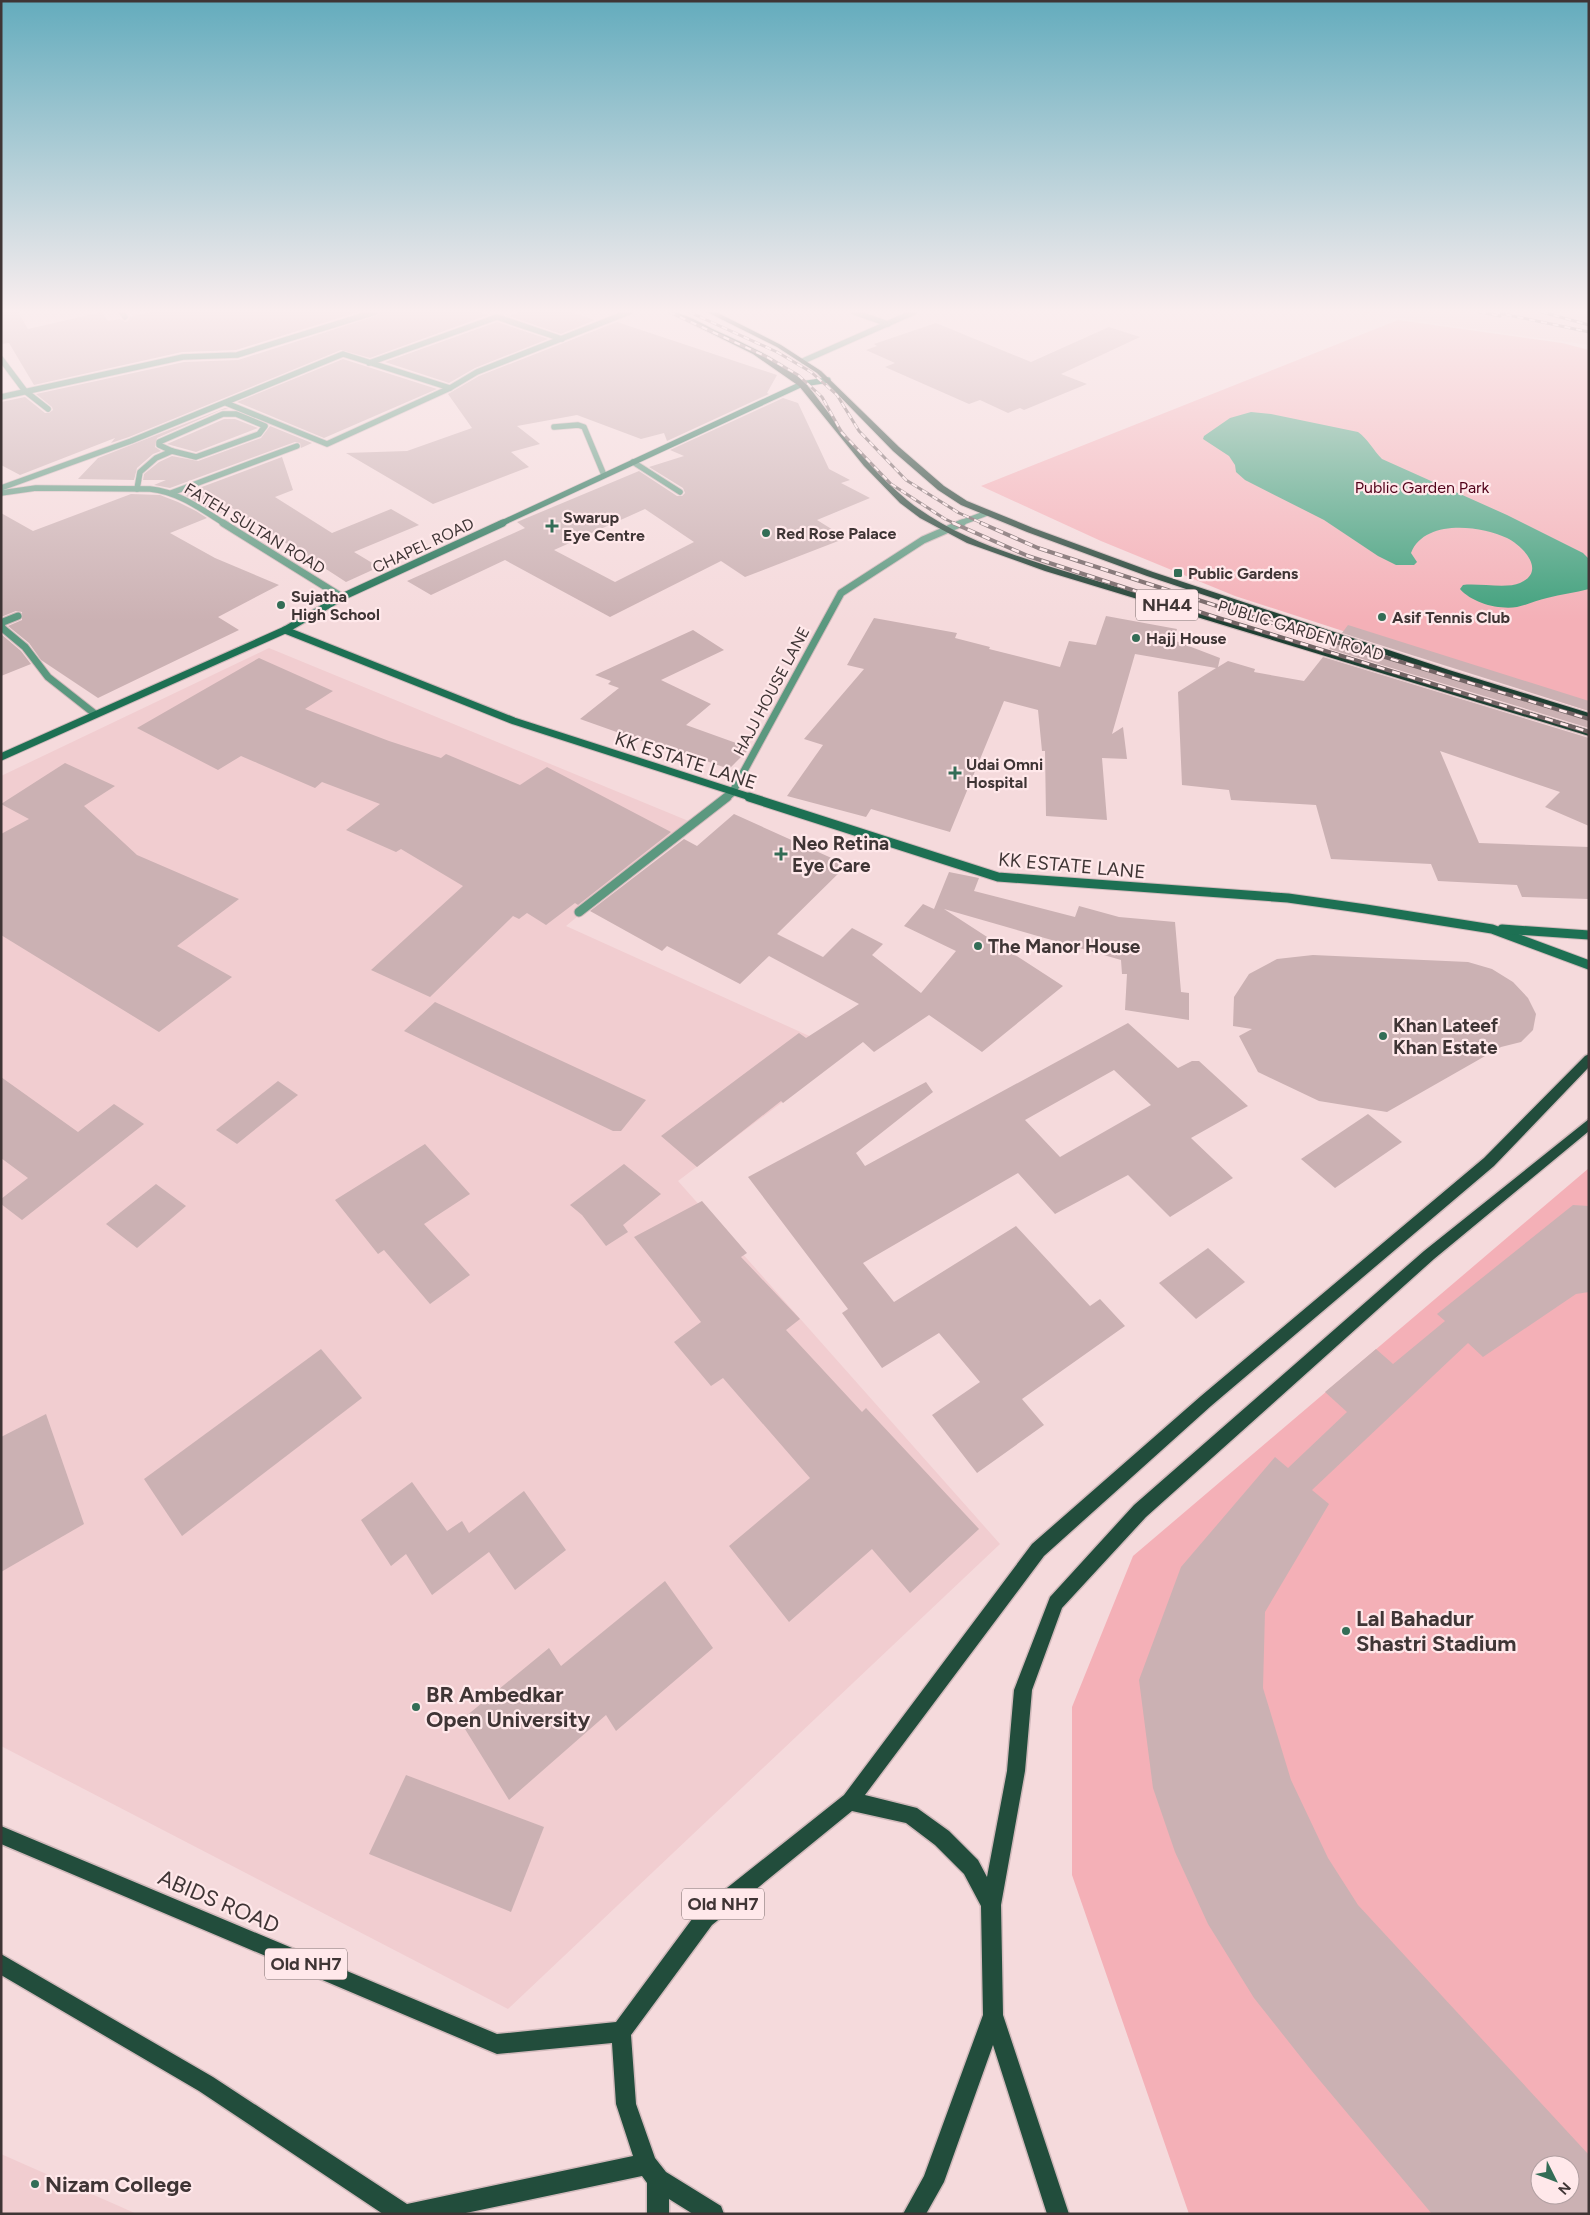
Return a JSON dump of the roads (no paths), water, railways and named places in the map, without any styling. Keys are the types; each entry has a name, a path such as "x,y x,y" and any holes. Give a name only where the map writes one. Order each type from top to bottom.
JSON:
{"highway":[{"name":"PUBLIC GARDEN ROAD","path":"828,415 886,486 922,515 945,529 1014,558 1589,733"},
{"name":"NH44","path":"863,415 896,449 941,488 964,503 987,513 1150,574 1446,672 1589,716"}],"main road":[{"name":"CHAPEL ROAD","path":"1,756 285,630 342,598 734,415"},
{"name":"KK ESTATE LANE","path":"285,630 514,721 732,793 998,877 1288,898 1492,928 1589,965"},
{"path":"1492,928 1589,935"},
{"path":"992,1905 970,1867 942,1838 910,1815 850,1801 1038,1550 1206,1400 1489,1162 1589,1059"},
{"path":"1058,2214 993,2015 992,1905 1016,1771 1023,1690 1056,1603 1140,1511 1429,1255 1589,1124"},
{"name":"Old NH7","path":"621,2032 705,1918 850,1801"},
{"name":"ABIDS ROAD","path":"1,1836 497,2044 621,2032"},
{"path":"1,1964 206,2084 403,2214"},
{"path":"914,2214 933,2182 993,2015"},
{"path":"621,2032 626,2104 652,2172 658,2214"},
{"path":"408,2214 652,2172 713,2214"}],"street":[{"path":"1,488 95,455 195,415"},
{"path":"221,415 159,442 159,445 191,457 203,455 258,434 264,426 239,415"},
{"path":"256,415 327,444 390,415"},
{"path":"554,427 578,424 584,427 604,475"},
{"path":"171,493 297,446"},
{"path":"138,489 140,472 144,466 172,450"},
{"path":"633,462 680,492"},
{"name":"FATEH SULTAN ROAD","path":"1,493 36,488 150,489 171,493 182,497 342,598"},
{"name":"HAJJ HOUSE LANE","path":"579,912 732,793 841,593 923,540 945,529 987,513"},
{"path":"18,616 3,622 1,627 26,647 48,678 95,714"}],"railway":[{"path":"832,415 842,433 891,484 945,519 956,524"},
{"path":"849,415 859,431 906,480 959,513 984,524"},
{"path":"953,523 1028,556 1212,616 1589,732"},
{"path":"981,523 1038,548 1220,607 1589,719"}],"place":[{"name":"Swarup Eye Centre","path":"552,526"},
{"name":"Red Rose Palace","path":"766,533"},
{"name":"Public Gardens","path":"1178,573"},
{"name":"Sujatha High School","path":"281,605"},
{"name":"Asif Tennis Club","path":"1382,617"},
{"name":"Hajj House","path":"1136,638"},
{"name":"Udai Omni Hospital","path":"955,773"},
{"name":"Neo Retina Eye Care","path":"781,854"},
{"name":"The Manor House","path":"978,946"},
{"name":"Khan Lateef Khan Estate","path":"1383,1036"},
{"name":"Lal Bahadur Shastri Stadium","path":"1346,1631"},
{"name":"BR Ambedkar Open University","path":"416,1707"},
{"name":"Nizam College","path":"35,2184"}],"park label":[{"name":"Public Garden Park","path":"1422,487"}]}
